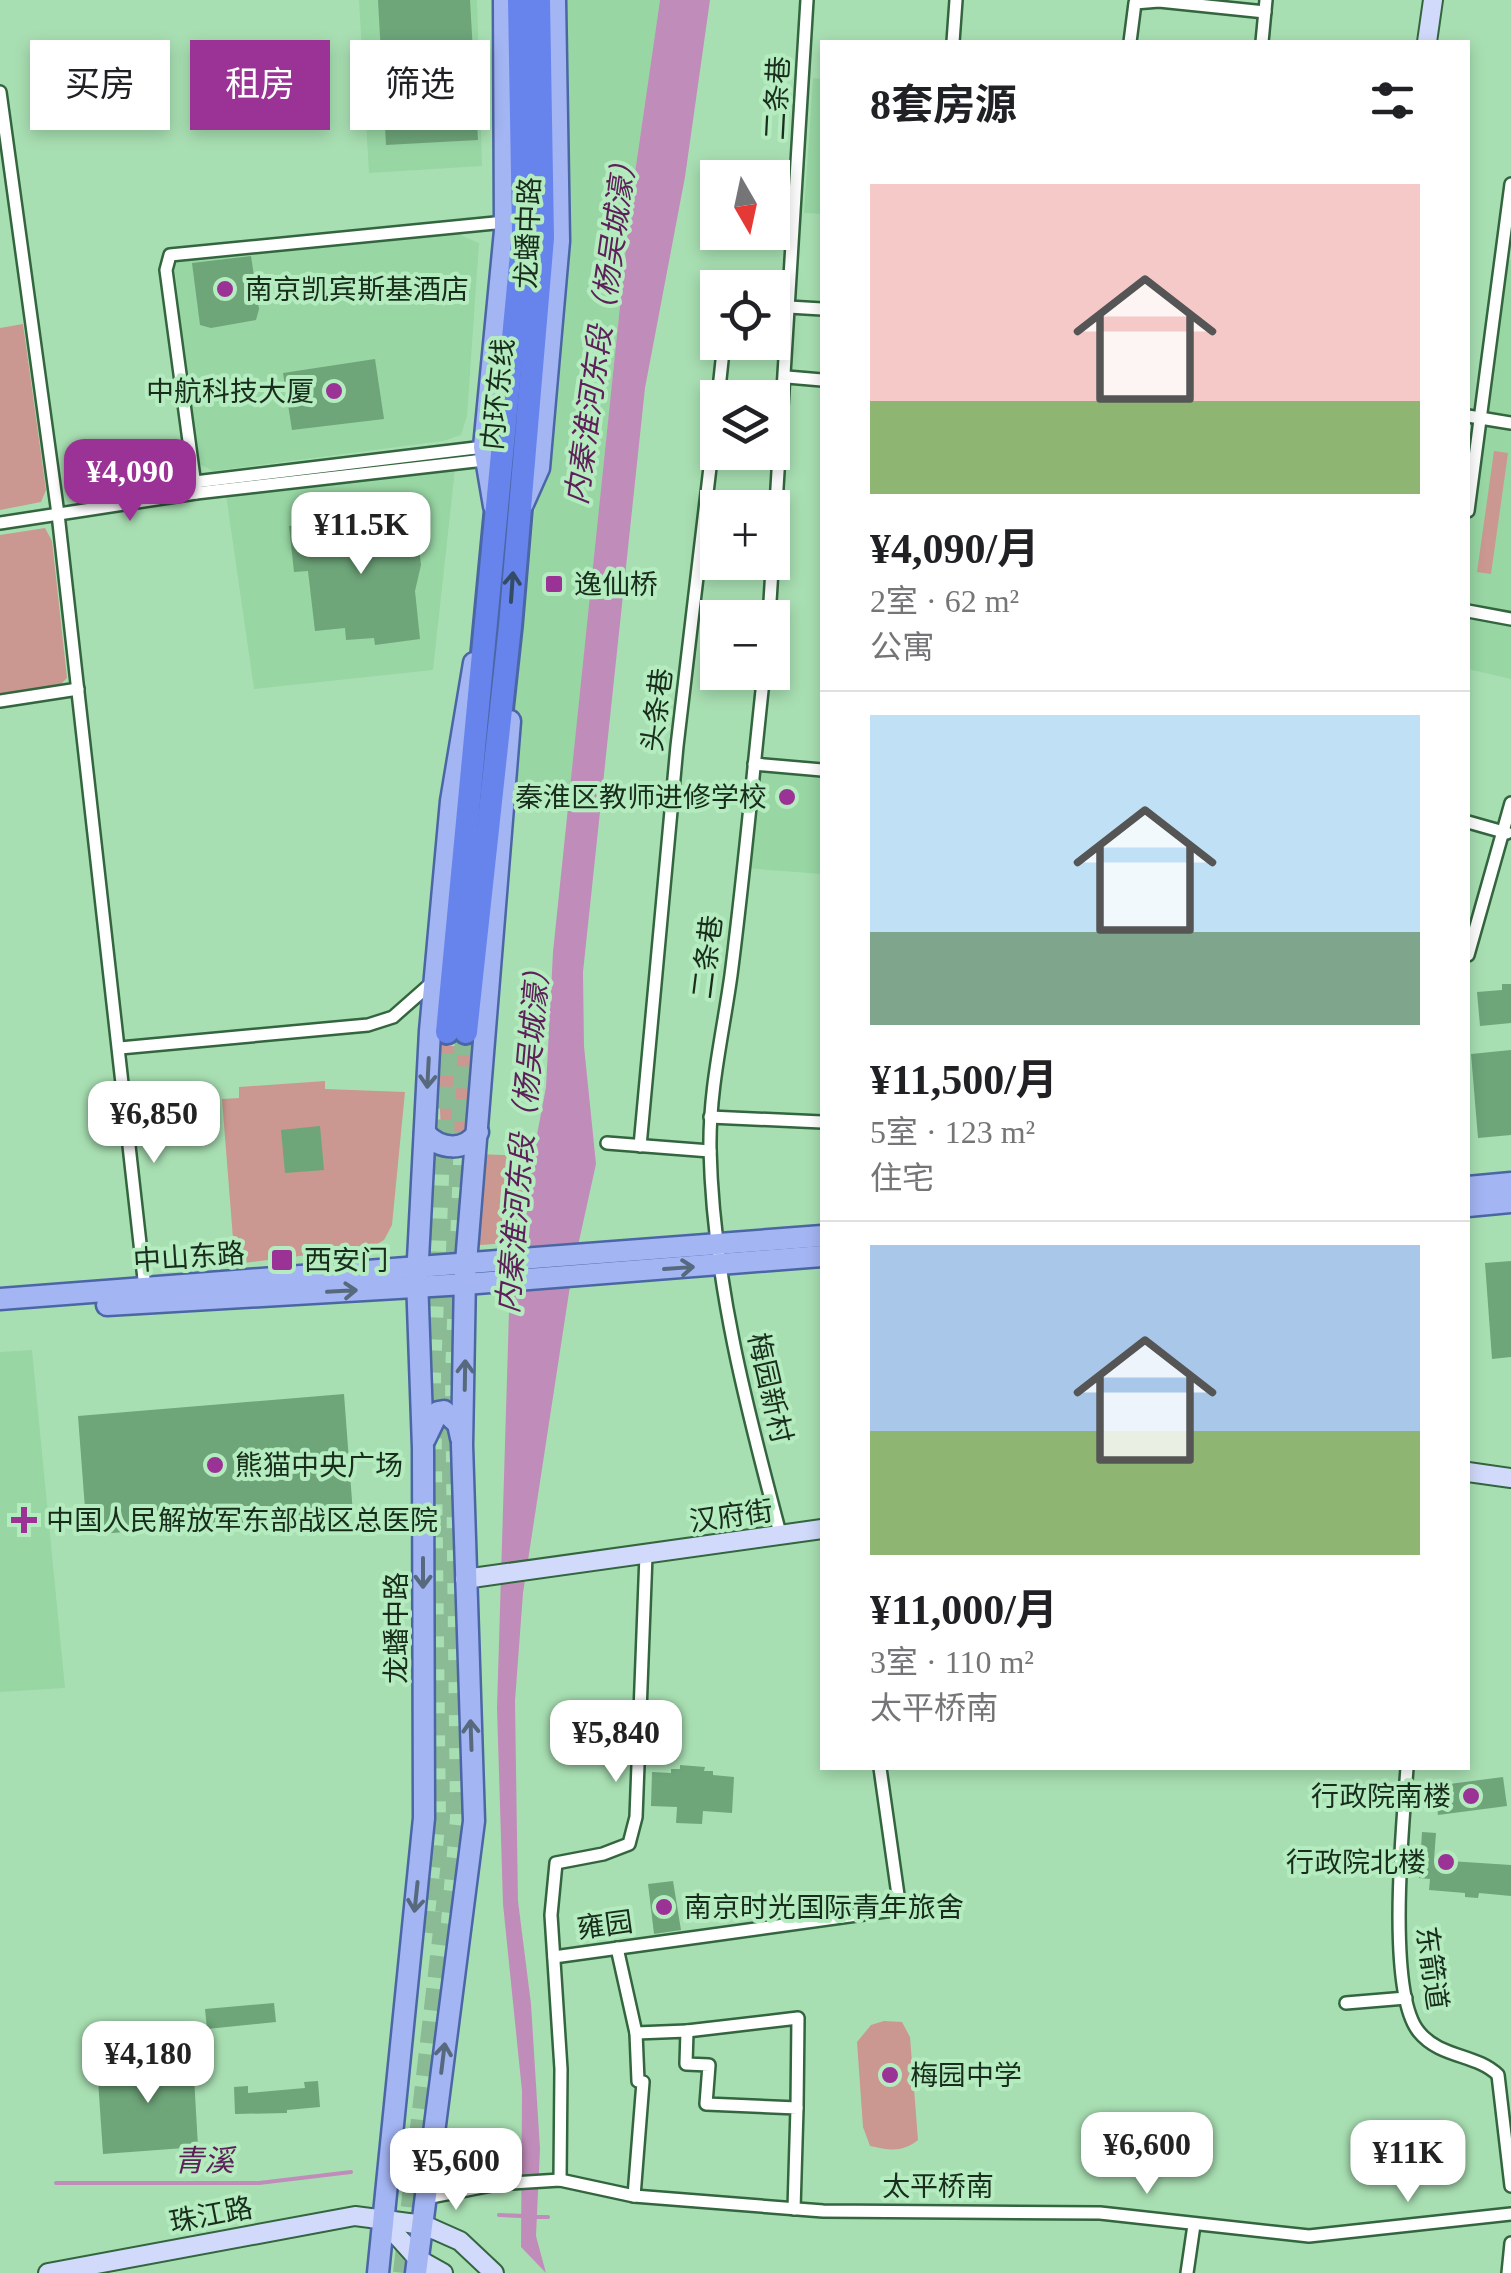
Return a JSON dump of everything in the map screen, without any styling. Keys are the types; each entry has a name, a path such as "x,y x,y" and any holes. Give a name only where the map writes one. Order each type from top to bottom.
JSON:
{"highway":[{"name":"内环东线","path":"519,0 522,233 506,517 510,626 457,1032 487,602 506,517 543,238 538,0"}],"main road":[{"name":"龙蟠中路","path":"504,0 505,222 484,454 506,517"},
{"name":"龙蟠中路","path":"506,517 539,468 559,241 555,0"},
{"path":"1427,40 1434,0"},
{"name":"龙蟠中路","path":"378,2273 424,1818 423,1448 418,1277 425,1133 451,802 467,694 487,602"},
{"path":"417,2266 474,1821 462,1445 466,1274 504,809 511,701 510,626"},
{"path":"425,1133 437,1144 456,1146 472,1141 478,1132"},
{"path":"1470,1187 1511,1183"},
{"path":"1470,1206 1511,1202"},
{"path":"718,1253 820,1236"},
{"path":"718,1253 820,1256"},
{"name":"中山东路","path":"0,1299 145,1288 466,1274 718,1253"},
{"name":"中山东路","path":"0,1313 418,1277"},
{"path":"423,1448 428,1426 438,1412 444,1411 458,1424 462,1445"},
{"path":"1470,1472 1511,1478"},
{"name":"汉府街","path":"466,1579 820,1529"},
{"name":"珠江路","path":"48,2273 355,2216 424,2225 460,2241 494,2273"},
{"path":"384,2220 417,2266 443,2273"}],"street":[{"name":"二条巷","path":"770,600 808,0"},
{"path":"953,40 956,0"},
{"path":"1130,40 1136,3 1160,1 1265,6 1262,40"},
{"path":"0,92 58,514 145,1288"},
{"path":"1470,480 1474,417 1511,184"},
{"path":"196,488 166,270 170,256 505,222"},
{"path":"791,306 820,310"},
{"path":"786,378 820,380"},
{"path":"1474,417 1511,424"},
{"path":"0,524 196,488 484,454"},
{"name":"头条巷","path":"640,1146 677,746 710,470"},
{"path":"1470,611 1511,619"},
{"path":"0,701 78,689"},
{"name":"二条巷","path":"718,1253 710,1116 733,958 762,690"},
{"path":"754,764 820,770"},
{"path":"1470,949 1507,833 1511,804"},
{"path":"1470,823 1507,833"},
{"path":"120,1048 368,1025 393,1017 435,980"},
{"path":"710,1116 820,1122"},
{"path":"607,1143 710,1151"},
{"name":"梅园新村","path":"718,1253 738,1372 781,1537"},
{"path":"560,2180 561,2069 551,1915 556,1863 629,1844 636,1817 646,1555"},
{"name":"雍园","path":"554,1957 900,1909 880,1770"},
{"name":"东箭道","path":"1407,1770 1397,1895 1406,1998 1413,2024 1434,2046 1498,2075 1511,2186"},
{"path":"617,1948 636,2033 638,2081 643,2082 634,2196"},
{"path":"1346,2003 1406,1998"},
{"path":"636,2033 687,2032 798,2018 794,2209"},
{"path":"687,2032 686,2064 708,2065 706,2104 797,2108"},
{"name":"太平桥南","path":"426,2198 497,2184 560,2180 634,2196 794,2209 1100,2213 1309,2236 1511,2214"},
{"path":"1187,2273 1194,2225"},
{"path":"1508,2273 1511,2243"}],"shaded area":[{"path":"359,0 477,0 478,40 361,40"},
{"path":"557,0 660,0 631,200 568,811 505,809 539,468"},
{"path":"660,0 710,0 685,177 645,388 583,972 584,1046 596,1164 572,1273 523,1593 515,1701 518,1901 531,2004 540,2149 536,2236 546,2273 521,2247 522,2091 503,1904 497,1708 510,1278 546,1087 553,952 631,200"},
{"path":"813,78 820,79 820,214 804,213"},
{"path":"367,130 481,130 482,166 369,173"},
{"path":"458,234 479,243 467,416 461,435 443,441 213,471 197,463 174,263 184,258"},
{"path":"1501,259 1511,260 1511,619 1470,611 1470,495"},
{"path":"23,324 46,490 41,502 0,510 0,328"},
{"path":"1494,451 1508,453 1491,574 1477,572"},
{"path":"455,469 433,670 254,689 226,495"},
{"path":"45,528 52,541 67,678 59,686 0,695 0,535"},
{"path":"1470,617 1511,625 1511,679 1470,669"},
{"name":"秦淮区教师进修学校","path":"754,764 820,770 820,874 744,868"},
{"path":"437,1045 480,1048 470,1123 465,1134 455,1137 441,1131"},
{"path":"325,1081 325,1089 405,1092 392,1225 384,1240 372,1247 235,1264 222,1099 239,1098 239,1087"},
{"path":"476,1154 535,1156 518,1242 468,1246"},
{"name":"中国人民解放军东部战区总医院","path":"32,1350 65,1688 0,1692 0,1352"},
{"path":"902,2022 910,2037 918,2140 895,2149 870,2146 863,2127 857,2042 871,2025"}],"building":[{"path":"378,0 470,0 472,40 380,40"},
{"path":"385,130 477,130 478,140 386,145"},
{"name":"南京凯宾斯基酒店","path":"251,256 259,309 256,320 211,328 200,325 192,263"},
{"name":"中航科技大厦","path":"375,359 384,419 292,430 283,373"},
{"path":"370,516 372,528 416,522 421,565 415,591 420,639 375,645 374,638 346,640 345,628 315,631 308,571 294,572 289,526"},
{"path":"1502,984 1511,984 1511,1023 1480,1026 1477,992 1502,990"},
{"path":"1511,1050 1511,1135 1478,1138 1471,1054"},
{"name":"西安门","path":"320,1126 324,1170 285,1173 281,1130"},
{"path":"1511,1261 1511,1357 1492,1359 1485,1263"},
{"name":"熊猫中央广场","path":"344,1394 353,1514 87,1535 78,1416"},
{"path":"680,1765 705,1767 704,1771 713,1771 713,1775 734,1777 732,1813 703,1811 702,1824 676,1823 677,1807 651,1806 652,1772 671,1773"},
{"name":"行政院南楼","path":"1503,1777 1507,1806 1438,1815 1434,1786"},
{"name":"行政院北楼","path":"1422,1832 1436,1833 1434,1860 1511,1865 1511,1896 1479,1893 1478,1898 1429,1890 1430,1879 1419,1878"},
{"name":"南京时光国际青年旅舍","path":"673,1881 681,1930 654,1934 648,1884"},
{"path":"274,2003 276,2022 207,2029 205,2009"},
{"path":"193,2059 198,2147 103,2154 97,2065"},
{"path":"318,2081 320,2107 287,2113 235,2114 234,2087 248,2086 248,2093 305,2088 304,2082"}],"waterway":[{"name":"青溪","path":"451,2162 525,2150"},
{"name":"青溪","path":"56,2183 259,2183 351,2172"},
{"path":"499,2215 523,2216"},
{"path":"533,2217 548,2217"}],"tunnel":[{"path":"429,1933 439,1817 434,1375 447,1032"},
{"path":"404,2273 457,1820 452,1372 466,1032"}],"place":[{"name":"南京凯宾斯基酒店","path":"225,289"},
{"name":"中航科技大厦","path":"334,391"},
{"name":"逸仙桥","path":"554,584"},
{"name":"秦淮区教师进修学校","path":"787,797"},
{"name":"西安门","path":"282,1260"},
{"name":"熊猫中央广场","path":"215,1465"},
{"name":"中国人民解放军东部战区总医院","path":"24,1520"},
{"name":"行政院南楼","path":"1471,1796"},
{"name":"行政院北楼","path":"1446,1862"},
{"name":"南京时光国际青年旅舍","path":"664,1907"},
{"name":"梅园中学","path":"890,2075"}],"water label":[{"name":"内秦淮河东段（杨吴城濠）","path":"601,326"},
{"name":"内秦淮河东段（杨吴城濠）","path":"523,1134"}]}
